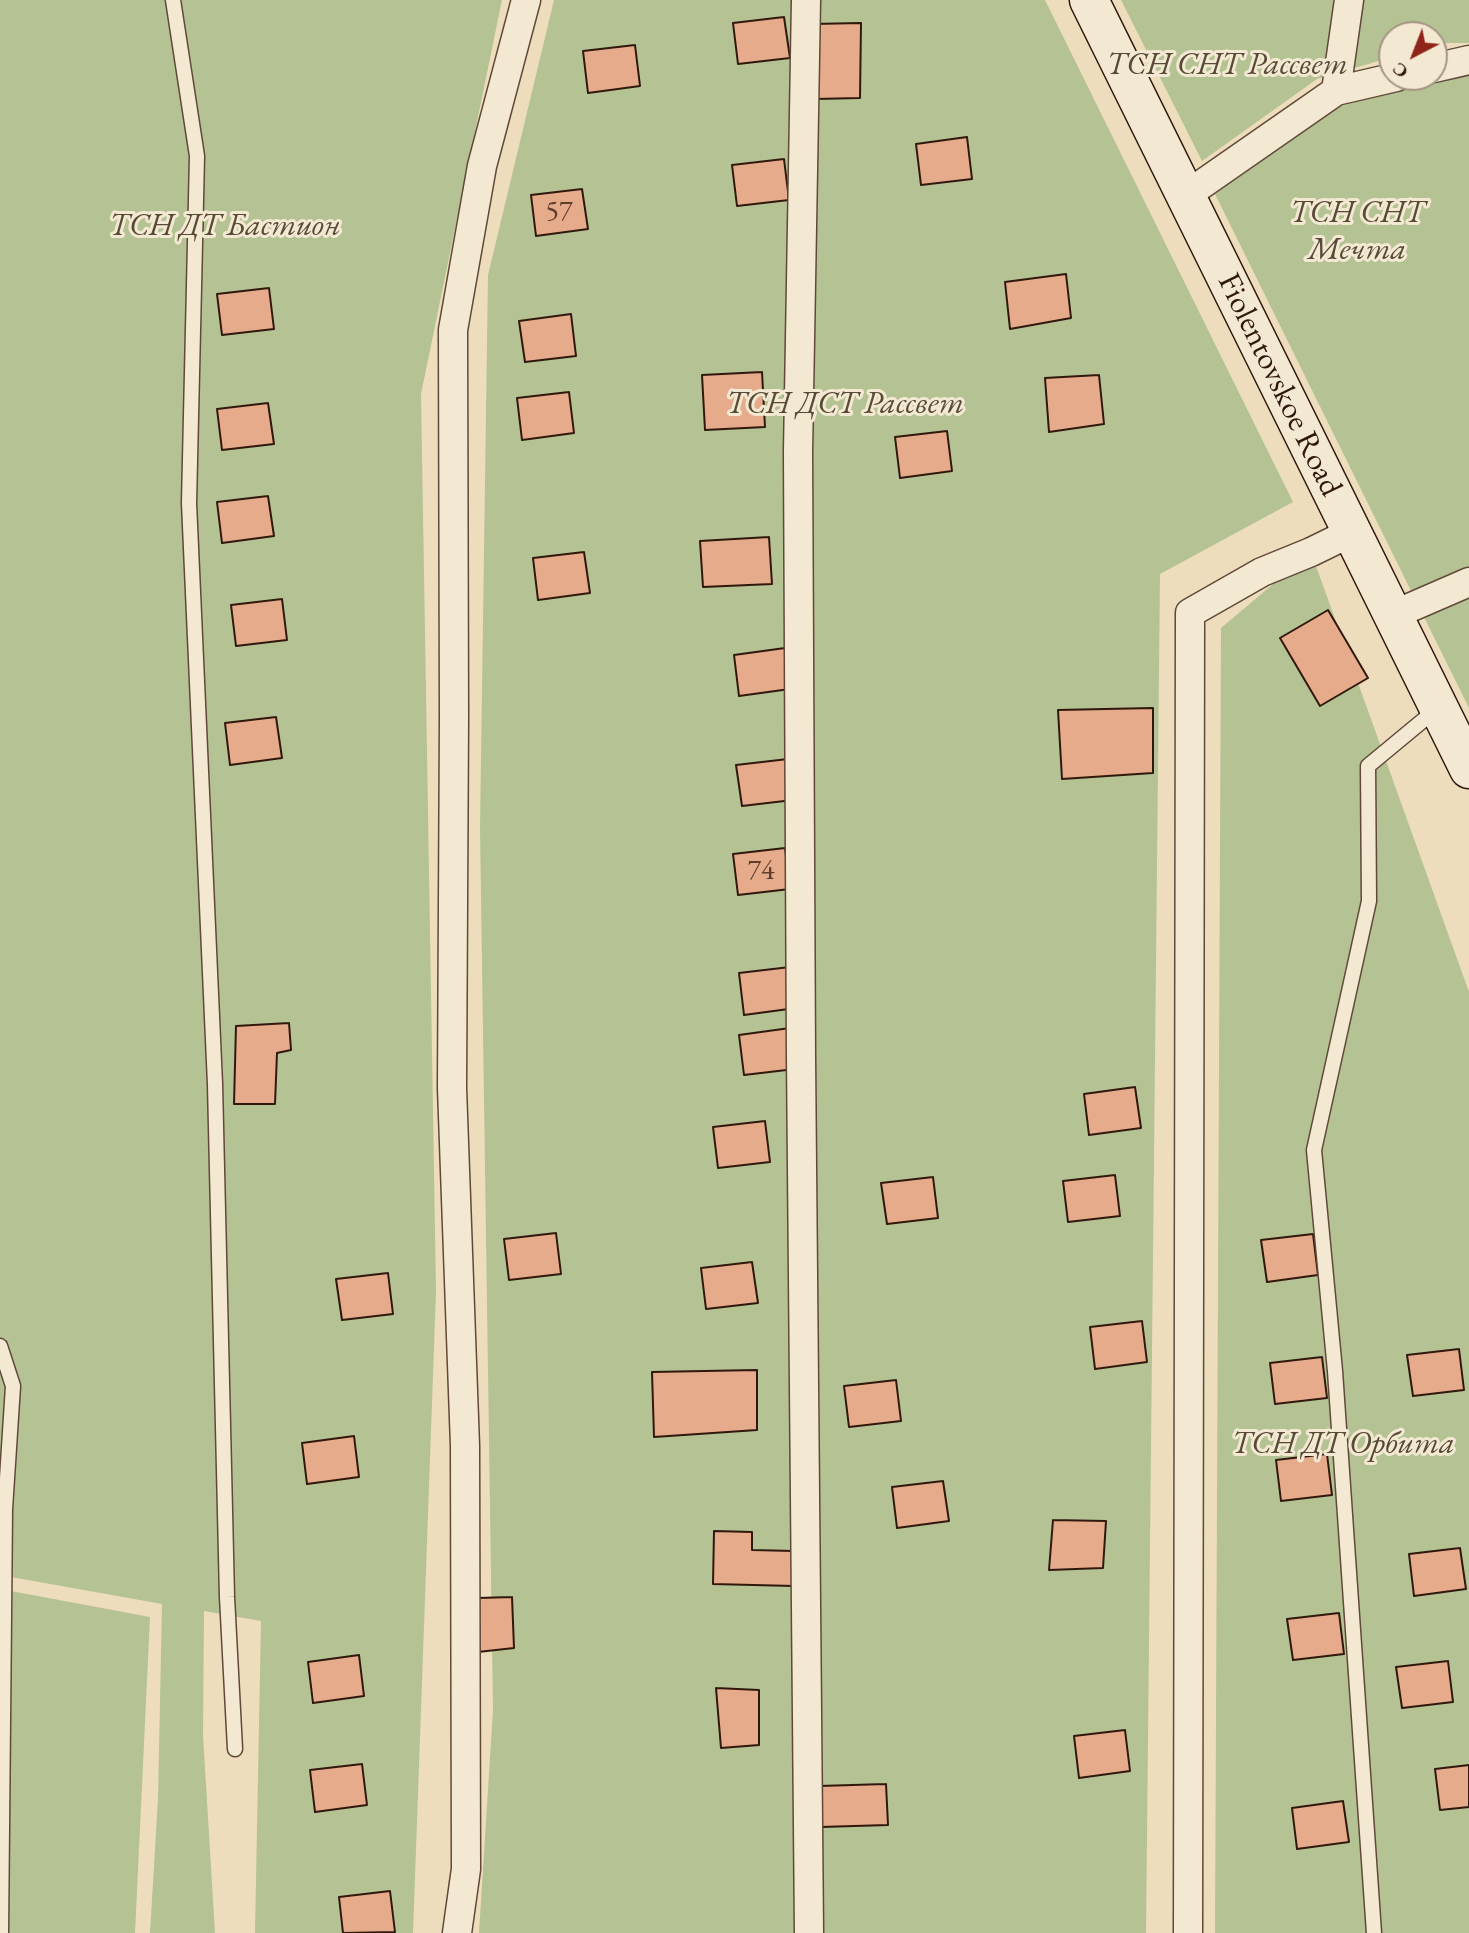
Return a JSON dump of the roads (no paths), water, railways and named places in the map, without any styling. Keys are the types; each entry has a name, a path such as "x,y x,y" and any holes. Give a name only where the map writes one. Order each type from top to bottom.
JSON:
{"main road":[{"name":"Fiolentovskoe Road","path":"1089,0 1469,769"}],"street":[{"path":"457,1933 466,1869 466,1842 465,1446 452,1088 453,330 482,166 526,0"},
{"path":"806,0 798,453 809,1933"},
{"path":"1336,91 1349,0"},
{"path":"1448,65 1469,60"},
{"path":"1185,196 1336,91 1378,81"},
{"path":"1188,1933 1190,613 1262,572 1352,532"},
{"path":"1393,615 1469,582"}],"lane":[{"path":"173,0 197,156 189,503 215,1084 227,1597 235,1749"},
{"path":"1374,1933 1336,1384 1314,1150 1369,901 1368,766 1439,707"},
{"path":"0,1346 13,1386 5,1509 1,1933"}],"park label":[{"name":"ТСН СНТ Рассвет","path":"1227,65"},
{"name":"ТСН ДТ Бастион","path":"225,226"},
{"name":"ТСН СНТ Мечта","path":"1357,232"},
{"name":"ТСН ДСТ Рассвет","path":"845,404"},
{"name":"ТСН ДТ Орбита","path":"1343,1444"}]}
